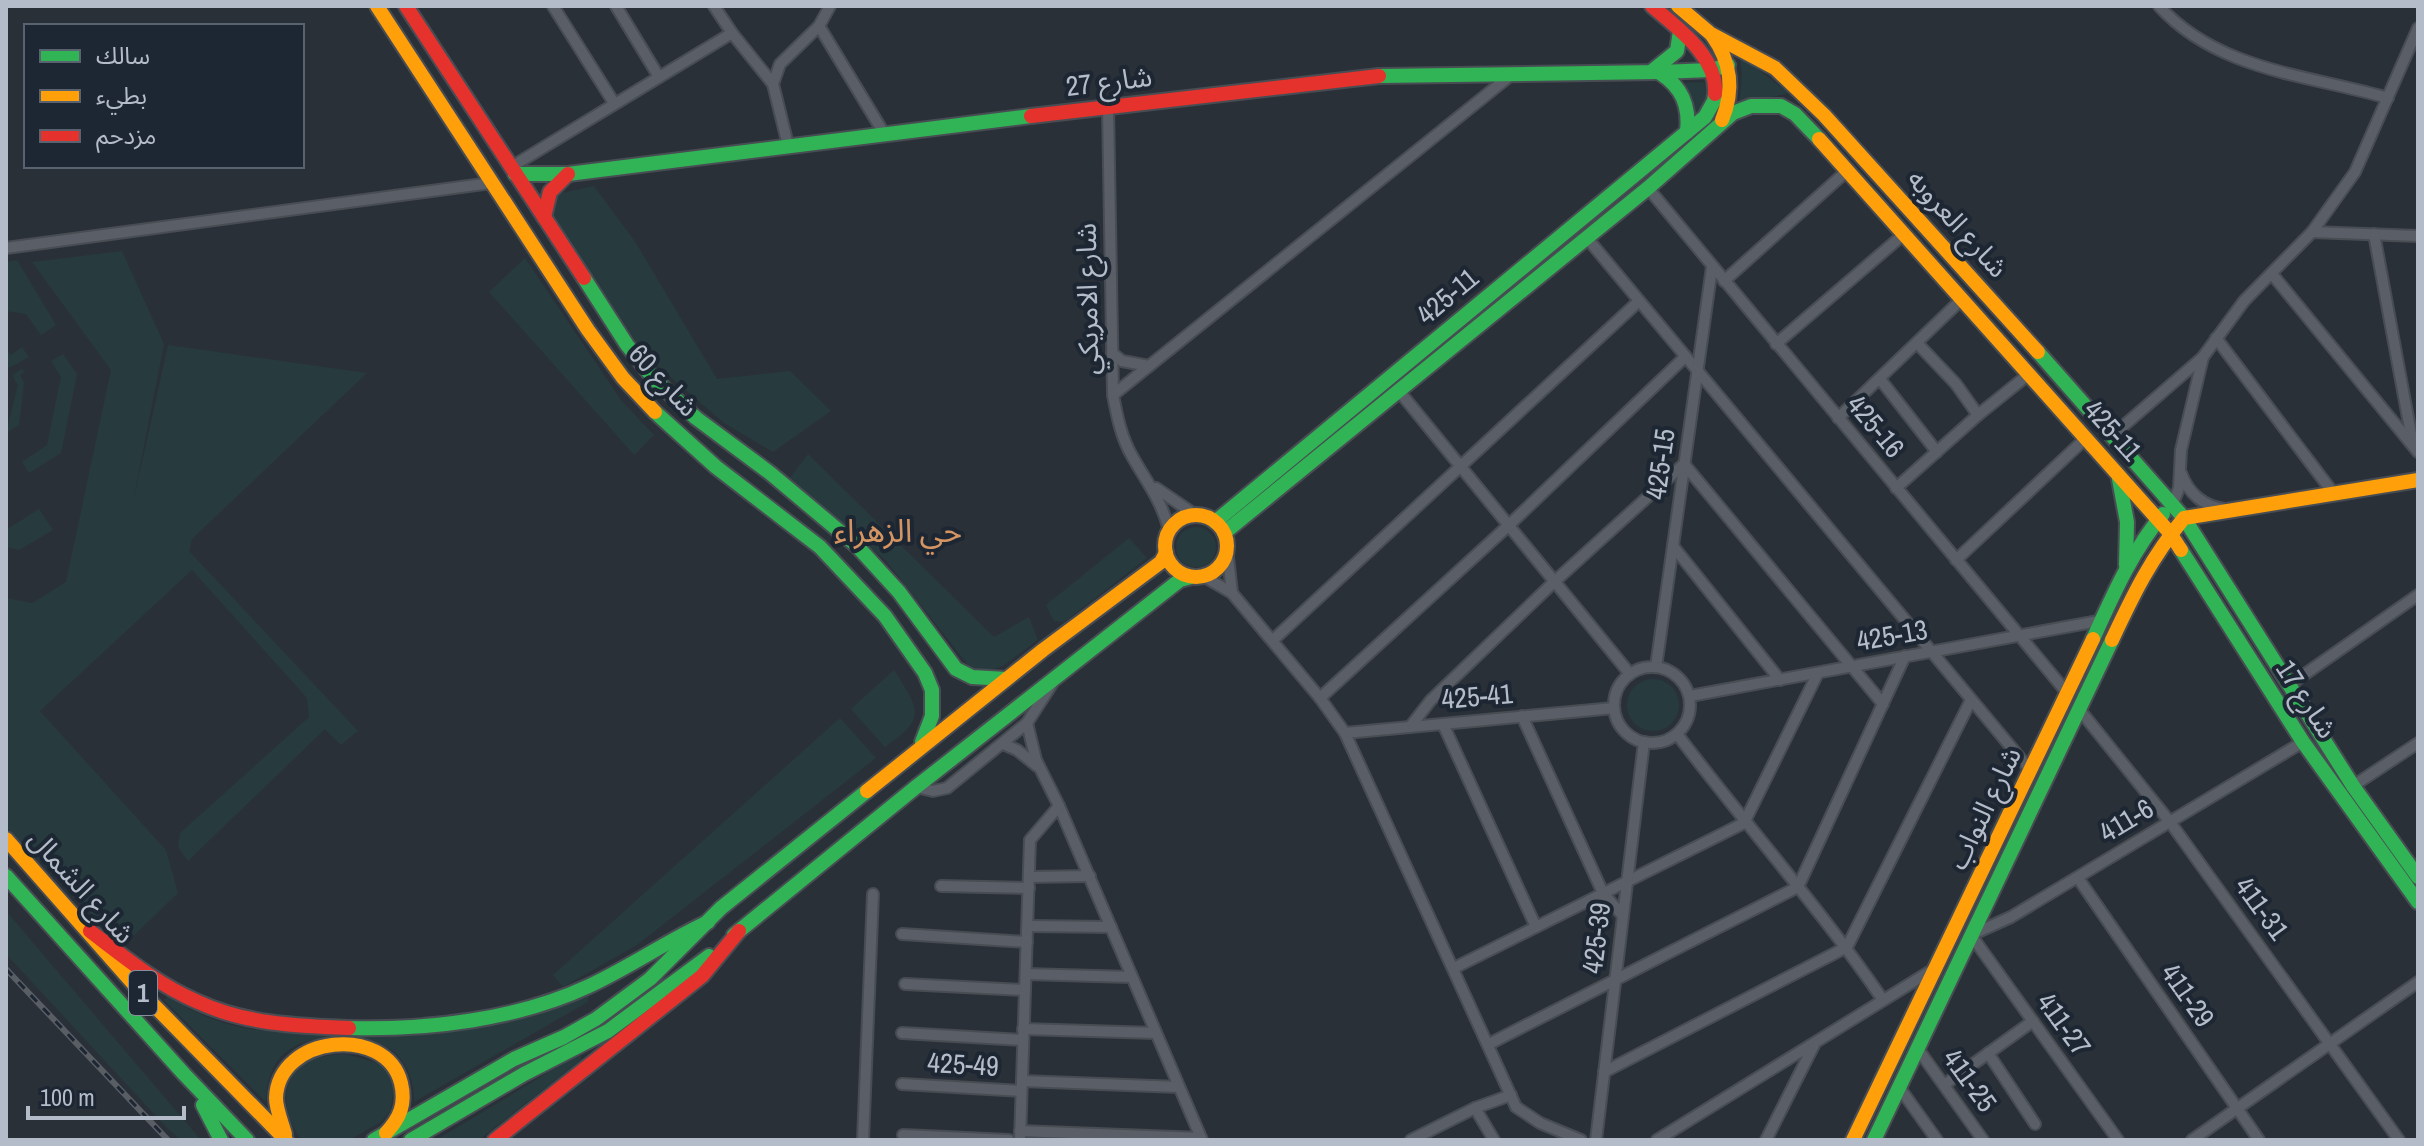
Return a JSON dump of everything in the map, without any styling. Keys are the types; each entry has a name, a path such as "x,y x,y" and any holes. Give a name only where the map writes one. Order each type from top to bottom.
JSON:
{"main road":[{"name":"شارع 60","path":"377,6 611,362 667,424 838,563 895,630 932,689 933,715 920,748"},
{"name":"شارع 60","path":"406,6 627,345 654,379 696,418 781,482 857,546 883,573 956,669 972,677 1006,679"},
{"path":"1652,6 1703,55 1711,70"},
{"name":"شارع العروبه","path":"1678,6 1707,31 1775,68 1824,115 1931,231 2172,506"},
{"path":"1684,35 1700,38 1707,31"},
{"path":"1703,55 1707,31"},
{"path":"1707,31 1728,65 1729,101 1720,123"},
{"path":"1684,35 1680,49 1655,72 1673,81 1686,100 1689,115 1687,132"},
{"name":"شارع 27","path":"513,170 568,174 1369,76 1655,72 1711,70 1728,65"},
{"name":"425-11","path":"1219,528 1687,132 1711,109 1716,92 1711,70"},
{"name":"425-11","path":"1219,528 1399,391 1648,188 1720,123 1742,109 1767,105 1781,106 1802,120 2158,519"},
{"path":"544,217 550,191 568,174"},
{"path":"725,474 734,477 745,474 749,467 747,456"},
{"path":"2118,475 2127,522 2126,569"},
{"path":"2184,518 2418,480"},
{"path":"763,503 761,493 764,486 781,482"},
{"name":"شارع 17","path":"2172,506 2184,518 2353,786 2418,877"},
{"name":"شارع النواب","path":"1853,1140 2126,569 2158,519 2172,506"},
{"path":"380,1136 514,1059 596,1019 650,979 709,921 880,780 1043,650 1161,562 1166,553 1169,530 1186,517 1197,516 1219,528 1227,548 1219,566 1180,580 899,800 694,969 608,1031 524,1074 411,1140"},
{"name":"شارع النواب","path":"1874,1140 2142,576 2170,533 2184,518"},
{"name":"شارع 17","path":"2158,519 2170,533 2303,742 2418,902"},
{"path":"1166,553 1175,569 1197,576"},
{"path":"1073,627 1070,633 1073,644 1082,651 1088,651"},
{"path":"1043,650 1055,650 1060,654 1065,665 1060,674"},
{"path":"899,765 899,776 916,787"},
{"path":"880,780 895,784 899,789 899,800"},
{"name":"شارع الشمال","path":"6,839 191,1045 288,1140"},
{"name":"شارع الشمال","path":"6,876 247,1140"},
{"path":"90,931 171,988 196,1002 237,1017 293,1025 388,1029 485,1018 567,995 709,921 725,925 726,941"},
{"path":"495,1140 702,976 739,931"},
{"path":"288,1140 276,1104 277,1086 285,1067 301,1053 319,1046 357,1046 386,1056 401,1075 404,1090 400,1115 380,1136"},
{"path":"184,1074 221,1140"}],"street":[{"path":"553,6 614,103"},
{"path":"616,6 659,77"},
{"path":"714,6 773,84 788,145"},
{"path":"773,84 780,64 819,26 830,6"},
{"path":"2159,6 2212,47 2231,57 2270,70 2388,98"},
{"path":"819,26 885,135"},
{"path":"2114,434 2203,357 2244,301 2312,232 2355,172 2418,28"},
{"path":"513,170 614,103 732,33"},
{"path":"1113,395 1511,75"},
{"name":"شارع الامريكي","path":"1108,108 1113,395 1118,425 1165,513 1169,530"},
{"path":"1724,281 1848,170"},
{"path":"6,248 491,183"},
{"name":"425-16","path":"1648,188 2068,694"},
{"path":"2312,232 2418,236"},
{"path":"1776,344 1904,234"},
{"path":"2374,234 2416,449"},
{"path":"1587,238 2031,771"},
{"name":"425-15","path":"1656,667 1712,267"},
{"path":"2272,274 2416,449"},
{"path":"1838,418 1962,299"},
{"path":"1273,640 1639,301"},
{"path":"2216,338 2334,494"},
{"path":"1917,343 1956,384 1978,415"},
{"path":"1112,353 1122,361 1149,366"},
{"path":"1320,698 1508,526 1685,357"},
{"path":"2172,506 2179,488 2181,450 2203,357"},
{"path":"1896,488 2029,374"},
{"path":"1880,379 1937,452"},
{"path":"1399,391 1630,674"},
{"path":"1956,560 2086,438"},
{"path":"1410,727 1431,700 1684,464 1883,704"},
{"path":"2180,471 2190,490 2206,504 2233,510"},
{"name":"شارع الامريكي","path":"1148,481 1197,516"},
{"path":"1673,546 1780,680"},
{"path":"1227,548 1232,593"},
{"path":"1197,576 1232,593 1320,698 1345,733 1511,1095 1524,1114 1581,1140"},
{"path":"2288,686 2418,595"},
{"name":"425-13","path":"1690,696 2104,620"},
{"path":"1489,1044 1798,887 1905,656"},
{"path":"1656,667 1677,676 1690,696 1690,710 1686,724 1677,734 1656,743 1644,742 1623,730 1614,708 1615,695 1630,674 1642,668 1656,667"},
{"path":"1454,968 1744,823 1818,673"},
{"path":"916,787 933,791 947,788 1027,723 1060,674"},
{"path":"1604,1072 1847,947 1971,700"},
{"name":"425-41","path":"1345,733 1614,708"},
{"name":"411-31","path":"2079,709 2170,822 2399,1140"},
{"path":"1522,716 1603,893 1623,916"},
{"path":"1027,723 1041,771 1059,806 1090,876 1202,1139 1020,1136 1030,840 1059,806"},
{"path":"1443,724 1536,927"},
{"path":"1677,734 1744,823 1847,947 1883,1000"},
{"name":"425-39","path":"1596,1140 1644,742"},
{"name":"411-6","path":"1971,935 2011,917 2303,742"},
{"path":"2353,786 2418,743"},
{"path":"1003,744 1024,755 1041,771"},
{"path":"941,886 1090,876"},
{"name":"411-29","path":"2078,878 2259,1140"},
{"path":"863,1140 873,894"},
{"path":"1028,926 1111,927"},
{"path":"902,934 1027,942"},
{"name":"411-27","path":"1971,935 2118,1140"},
{"path":"1657,1140 1935,968"},
{"path":"1026,974 1131,977"},
{"path":"2192,1140 2418,982"},
{"path":"905,984 1025,990"},
{"path":"1944,1085 2033,1021"},
{"path":"902,1033 1156,1033"},
{"path":"1766,1140 1814,1045"},
{"name":"411-25","path":"1918,1049 1983,1140"},
{"path":"1988,1053 2035,1124"},
{"name":"425-49","path":"902,1084 1179,1087"},
{"path":"1899,1087 1937,1140"},
{"path":"1411,1140 1475,1108 1511,1095"},
{"path":"1475,1108 1494,1140"},
{"path":"903,1135 1009,1140"}],"green space":[{"path":"1740,56 1789,93 1739,105"},
{"path":"1704,82 1707,96 1696,116 1692,101 1681,83"},
{"path":"594,186 636,243 717,379 790,371 831,411 773,452 724,423 645,355 553,220 557,194"},
{"path":"122,251 164,344 133,502 168,345 367,373 192,539 189,551 358,731 341,745 325,729 188,861 178,847 180,833 309,717 307,698 192,570 40,711 166,850 178,893 123,946 6,827 6,598 32,603 66,582 111,370 32,262"},
{"path":"525,258 621,400 654,435 634,455 489,292"},
{"path":"17,260 56,325 41,335 26,314 6,311 6,262"},
{"path":"22,347 29,357 9,368 6,349 11,355"},
{"path":"63,354 77,374 61,453 29,473 22,462 47,445 61,377 51,361"},
{"path":"22,369 24,372 20,375 24,383 19,425 6,433 18,385 12,375"},
{"path":"808,454 994,637 1029,617 1038,640 1003,666 981,673 968,665 886,561 790,478"},
{"path":"39,509 53,530 19,550 6,547 6,530"},
{"path":"1196,527 1210,533 1216,547 1210,561 1196,567 1182,561 1176,547 1182,533"},
{"path":"1129,538 1147,558 1064,622 1054,621 1046,605"},
{"path":"894,670 914,705 915,713 908,728 885,747 851,709"},
{"path":"1653,679 1672,686 1679,705 1672,724 1653,731 1634,724 1627,705 1634,686"},
{"path":"840,718 876,758 637,945 563,987 553,975"},
{"path":"6,911 201,1140 181,1140 168,1129 6,954"},
{"path":"589,995 588,1002 414,1102 413,1085 407,1069 390,1049 375,1042 329,1038 300,1044 279,1059 272,1070 266,1102 164,1000 168,996 199,1013 230,1024 261,1031 293,1032 357,1028"},
{"path":"345,1054 378,1063 389,1075 394,1089 390,1111 381,1122 349,1140 302,1140 287,1110 287,1089 291,1079 311,1060"},
{"path":"577,1055 581,1056 581,1060 479,1140 436,1140"}],"railway":[{"path":"6,969 168,1140"}],"traffic: fast":[{"path":"1651,72 1677,51 1680,31"},
{"path":"1379,76 1660,72 1711,70 1728,65"},
{"path":"1660,73 1674,84 1683,98 1687,132"},
{"path":"1215,522 1705,117 1715,94"},
{"path":"1224,533 1648,188 1733,113 1751,106 1781,106 1795,114 1819,139"},
{"path":"515,174 568,174 1031,116"},
{"path":"584,278 627,345 654,379 696,418 770,473 857,546 899,592 956,669 972,677 1006,679"},
{"path":"2038,352 2184,518 2353,786 2418,877"},
{"path":"655,412 716,467 820,547 885,616 925,673 932,690 932,716 922,742"},
{"path":"2119,479 2127,522 2126,565"},
{"path":"2093,639 2133,558 2163,514"},
{"path":"2181,550 2303,742 2418,902"},
{"path":"734,935 916,787 1180,580 1191,577"},
{"path":"1874,1140 2112,640"},
{"path":"374,1140 514,1059 596,1019 650,979 721,908 867,791"},
{"path":"6,876 247,1140"},
{"path":"349,1028 440,1025 532,1007 589,986 708,922"},
{"path":"411,1140 524,1074 608,1031 709,956"},
{"path":"203,1105 221,1140"}],"traffic: slow":[{"path":"377,6 588,330 623,378 655,412"},
{"path":"1678,6 1711,34 1775,68 1824,115 2038,352"},
{"path":"1712,35 1723,55 1729,76 1729,97 1722,120"},
{"path":"1819,139 2170,533 2181,550"},
{"path":"2112,640 2144,576 2184,518 2418,480"},
{"path":"1196,515 1218,524 1227,546 1218,568 1196,577 1174,568 1165,546 1174,524 1196,515"},
{"path":"867,791 1043,650 1161,562 1166,553"},
{"path":"1853,1140 2093,639"},
{"path":"6,839 139,990 286,1140"},
{"path":"285,1134 276,1102 281,1077 294,1061 312,1050 334,1045 355,1045 375,1052 391,1064 401,1083 403,1098 398,1116 386,1133"}],"traffic: jam":[{"path":"406,6 584,278"},
{"path":"1652,6 1684,33 1703,55 1710,67 1715,94"},
{"path":"1031,116 1379,76"},
{"path":"544,217 550,192 568,174"},
{"path":"90,931 155,979 216,1009 272,1022 349,1028"},
{"path":"495,1140 702,976 739,931"}],"district":[{"name":"حي الزهراء","path":"898,531"}]}
